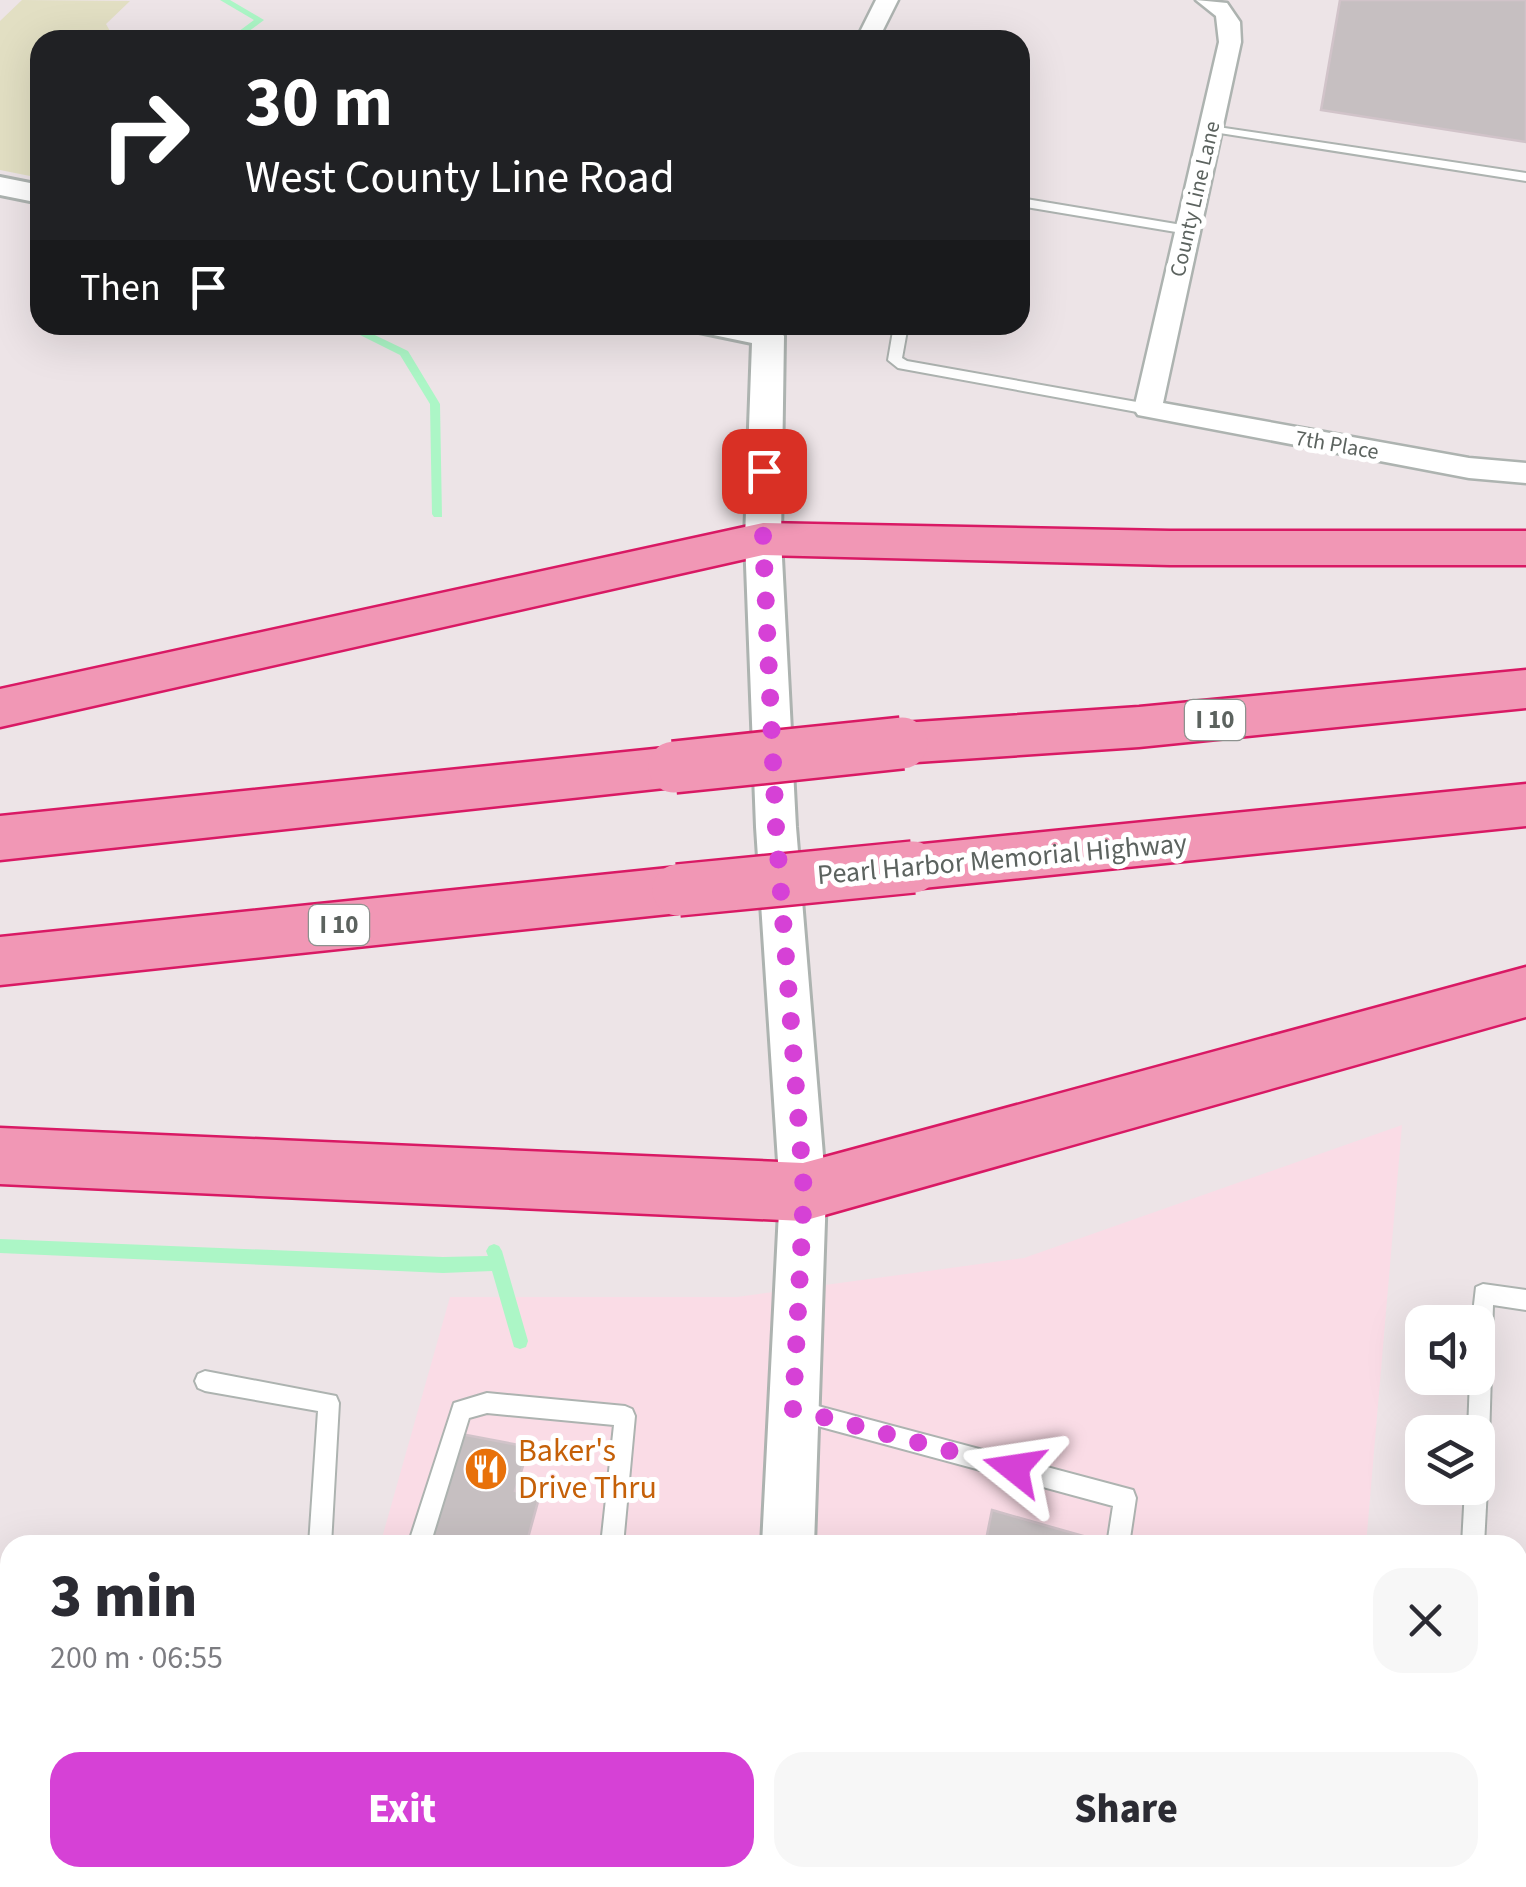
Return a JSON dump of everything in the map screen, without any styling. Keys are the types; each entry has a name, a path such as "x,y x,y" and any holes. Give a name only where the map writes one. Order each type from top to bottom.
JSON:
{"highway":[{"path":"0,708 763,539 1170,548 1526,548"},
{"name":"I 10","path":"0,838 902,743 1139,728 1526,689"},
{"name":"Pearl Harbor Memorial Highway","path":"0,961 1526,806"},
{"path":"0,1156 804,1192 1526,992"}],"street":[{"path":"872,30 887,0"},
{"name":"County Line Lane","path":"1148,408 1232,25 1224,11 1207,0"},
{"path":"0,186 30,192"},
{"path":"768,335 763,539 778,864 804,1192 788,1535"},
{"name":"7th Place","path":"1148,408 1469,468 1526,473"}],"lane":[{"path":"1211,129 1526,177"},
{"path":"1030,204 1188,230"},
{"path":"899,335 895,360 903,365 1148,408"},
{"path":"1479,1415 1484,1294 1526,1300"},
{"path":"206,1381 329,1403 321,1535"},
{"path":"422,1535 461,1410 487,1403 626,1416 613,1535"},
{"path":"793,1409 1125,1498 1119,1535"},
{"path":"1474,1535 1475,1505"}],"shaded area":[{"path":"22,0 130,1 106,24 109,30 30,30 30,176 0,170 0,21"},
{"path":"1402,1125 1367,1535 383,1535 450,1297 737,1297 1024,1258"}],"building":[{"path":"1340,0 1526,0 1526,142 1321,110"},
{"name":"Baker's Drive Thru","path":"461,1434 529,1447 515,1491 539,1498 529,1535 430,1535"},
{"path":"992,1510 1080,1535 987,1535"}],"waterway":[{"path":"224,0 260,20 246,30"},
{"path":"366,335 404,353 435,404 438,514"},
{"path":"0,1246 443,1265 497,1263"},
{"path":"494,1251 497,1263"},
{"path":"497,1263 520,1341"}],"place":[{"name":"Baker's Drive Thru","path":"486,1469"}],"route":[{"path":"764,471 763,539 776,828 787,1011 804,1192 793,1409 1014,1468"}]}
